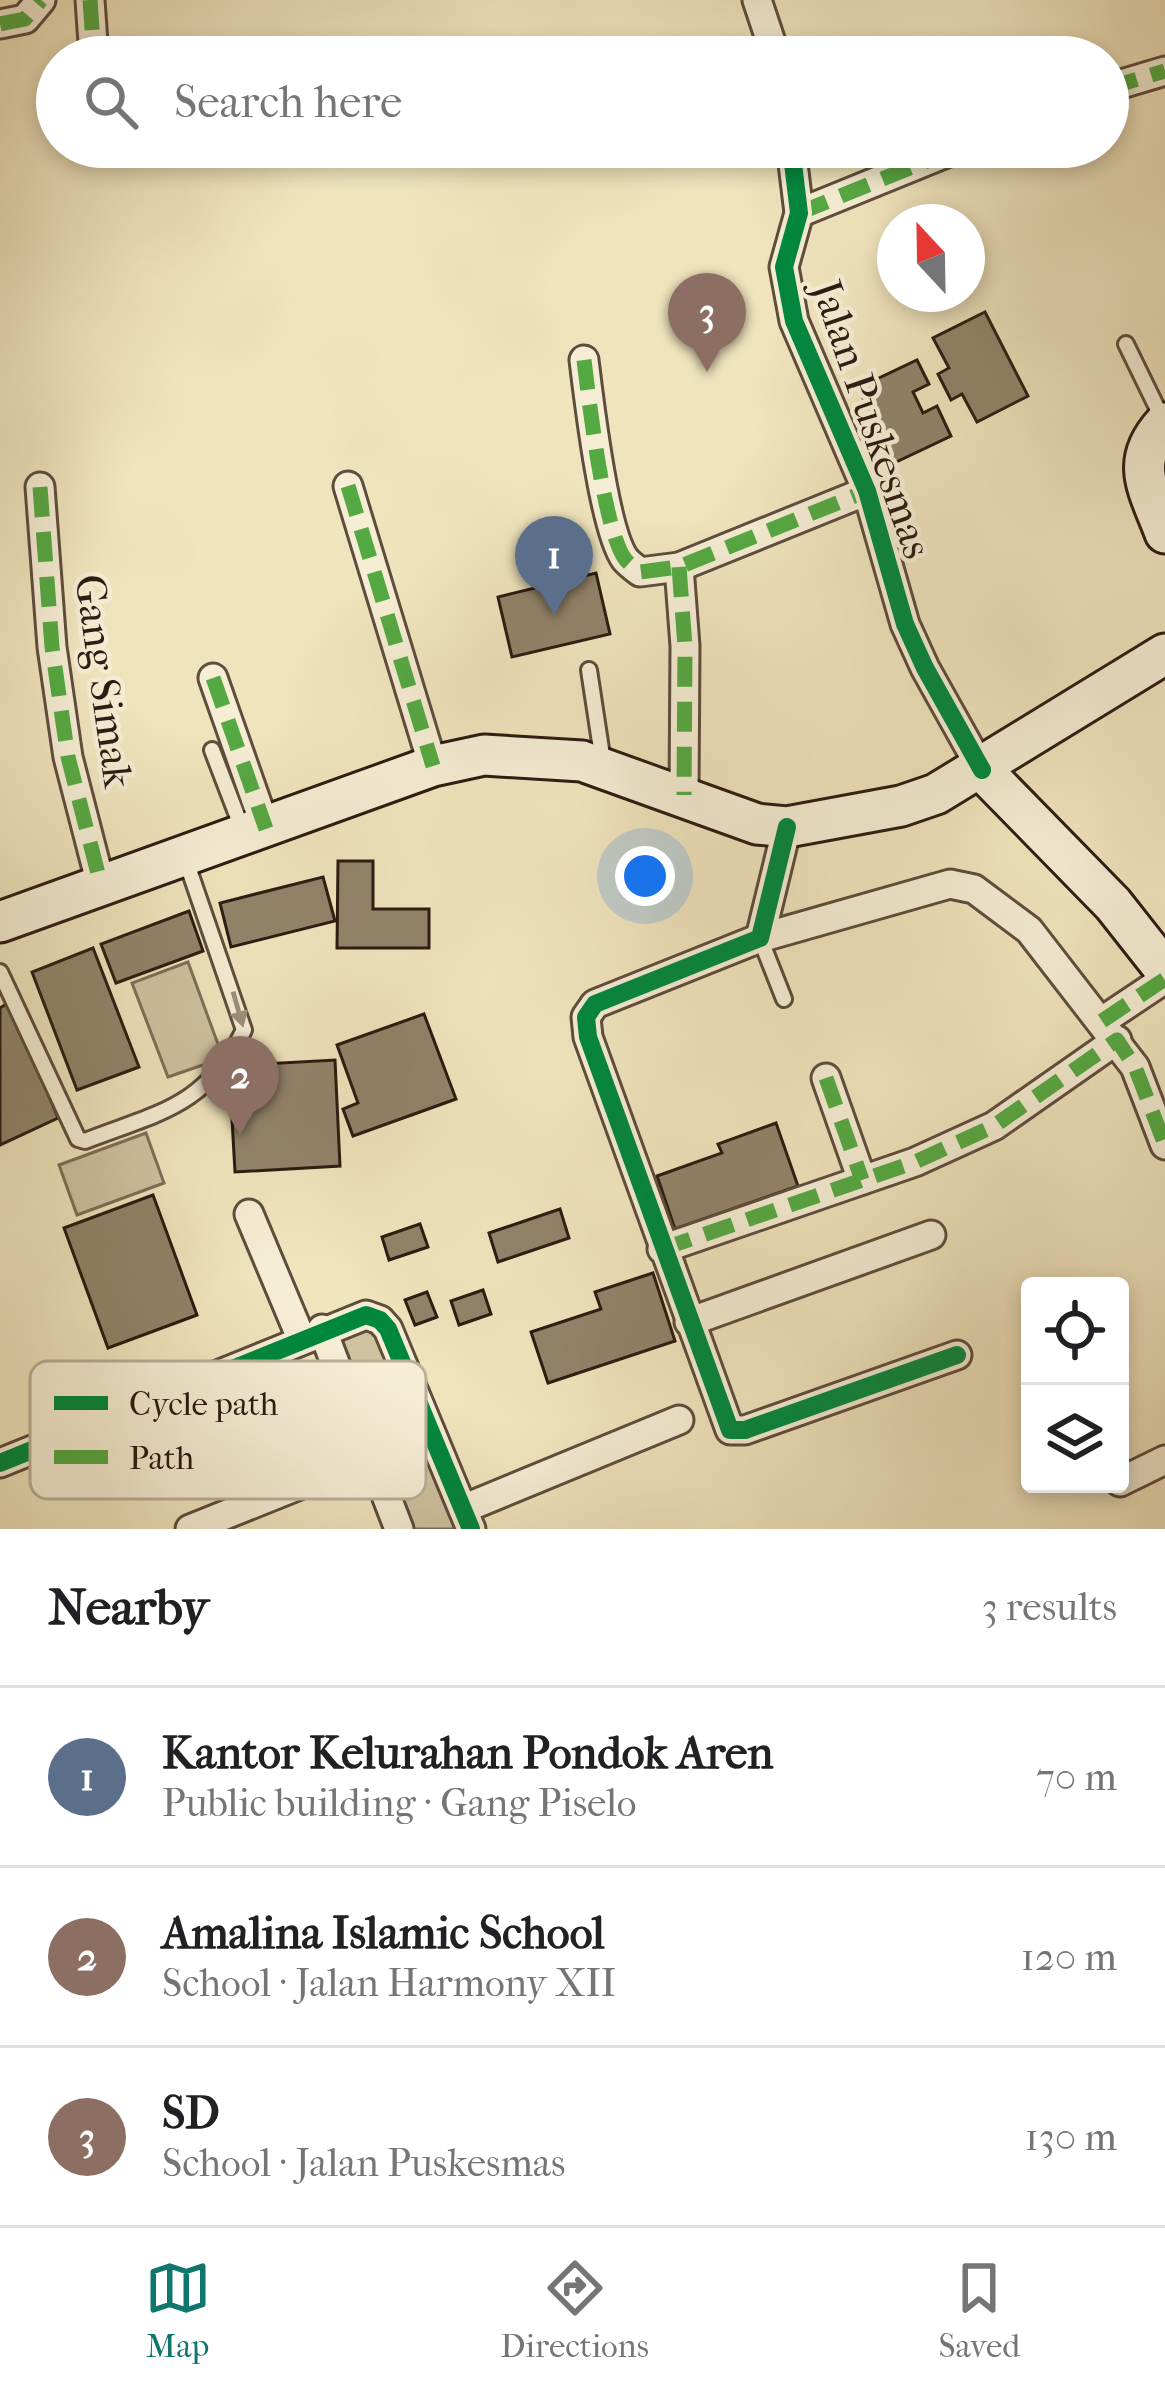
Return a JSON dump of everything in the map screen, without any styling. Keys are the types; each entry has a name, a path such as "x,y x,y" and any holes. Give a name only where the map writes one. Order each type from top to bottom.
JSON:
{"main road":[{"path":"1165,423 1148,441 1143,464 1165,532"},
{"path":"0,922 433,766 484,755 582,761 604,767 684,795 781,847 936,794 1165,654"},
{"path":"982,770 1113,904 1165,970"}],"street":[{"path":"0,24 25,19 41,0"},
{"path":"90,0 93,36"},
{"path":"757,0 769,36"},
{"path":"1129,82 1165,71"},
{"name":"Jalan Puskesmas","path":"794,168 799,213 784,268 794,321 867,491 905,624 982,770"},
{"path":"799,213 909,168"},
{"path":"584,360 592,429 617,542 626,561 640,572 679,568 867,491"},
{"path":"348,486 433,766"},
{"name":"Gang Simak","path":"40,488 52,647 68,757 101,885"},
{"path":"679,568 685,646 684,795"},
{"path":"212,678 255,832"},
{"path":"760,938 781,847"},
{"path":"957,1355 745,1430 730,1430 588,1037 586,1017 595,1004 760,938 950,884 974,889 1029,930 1110,1030 1135,1067 1165,1144"},
{"path":"662,1249 915,1162 994,1126 1165,979"},
{"path":"826,1078 862,1180"},
{"path":"249,1214 324,1361"},
{"path":"688,1322 932,1235"},
{"path":"246,1361 365,1315 388,1329 401,1361"},
{"path":"426,1420 467,1519 680,1420"},
{"path":"0,1463 30,1451"},
{"path":"1129,1477 1165,1460"},
{"path":"190,1529 265,1499"},
{"path":"388,1499 399,1529"}],"lane":[{"path":"1126,344 1165,423"},
{"path":"589,670 604,767"},
{"path":"212,750 255,832"},
{"path":"0,972 78,1139 85,1141 204,1090 244,1030 185,857"},
{"path":"760,938 784,999"}],"shaded area":[{"path":"188,962 223,1058 168,1077 132,983"},
{"path":"146,1133 164,1183 77,1215 59,1165"},
{"path":"374,1324 390,1361 345,1361 339,1346 342,1338"},
{"path":"426,1441 465,1529 414,1529 402,1499 426,1499"}],"building":[{"path":"985,312 1028,396 977,422 962,394 951,400 938,374 949,368 933,338"},
{"path":"917,360 929,384 913,392 923,413 937,406 951,436 894,463 882,439 876,443 865,422 873,418 858,388"},
{"path":"596,573 610,634 512,657 498,597"},
{"path":"338,861 373,861 373,909 429,909 429,948 337,948"},
{"path":"323,877 335,921 231,947 220,903"},
{"path":"189,911 203,951 116,983 101,944"},
{"path":"93,948 139,1067 77,1090 32,972"},
{"path":"11,1001 58,1118 0,1145 0,1008"},
{"path":"424,1014 456,1099 353,1136 343,1109 358,1103 337,1045"},
{"path":"335,1060 340,1166 235,1172 229,1066"},
{"path":"776,1123 798,1186 675,1229 657,1176 722,1153 718,1144"},
{"path":"153,1195 197,1315 108,1348 64,1228"},
{"path":"560,1209 569,1238 498,1262 489,1233"},
{"path":"420,1224 428,1247 389,1260 382,1237"},
{"path":"653,1273 675,1341 548,1383 531,1332 601,1309 595,1292"},
{"path":"483,1290 491,1314 459,1325 451,1301"},
{"path":"427,1292 437,1317 415,1325 405,1300"}],"marked path":[{"path":"0,24 25,19 41,0"},
{"path":"90,0 93,36"},
{"path":"1129,82 1165,71"},
{"path":"799,213 909,168"},
{"path":"584,360 610,521 625,559 640,572 679,567 867,491"},
{"path":"348,486 433,766"},
{"path":"40,487 52,647 68,757 101,885"},
{"path":"679,567 685,646 684,795"},
{"path":"213,678 266,829"},
{"path":"1102,1021 1165,979"},
{"path":"662,1249 915,1162 994,1126 1117,1040 1135,1067 1165,1145"},
{"path":"826,1078 862,1180"}],"cycle path":[{"path":"794,168 799,213 784,267 794,321 867,491 905,624 982,770"},
{"path":"787,827 760,938 595,1004 586,1017 588,1037 730,1430 745,1430 957,1355"},
{"path":"252,1361 366,1315 388,1329 401,1361"},
{"path":"426,1421 471,1529"},
{"path":"0,1463 30,1451"}],"place":[{"name":"SD","path":"707,372"},
{"name":"Kantor Kelurahan Pondok Aren","path":"554,615"},
{"name":"Amalina Islamic School","path":"240,1135"}]}
